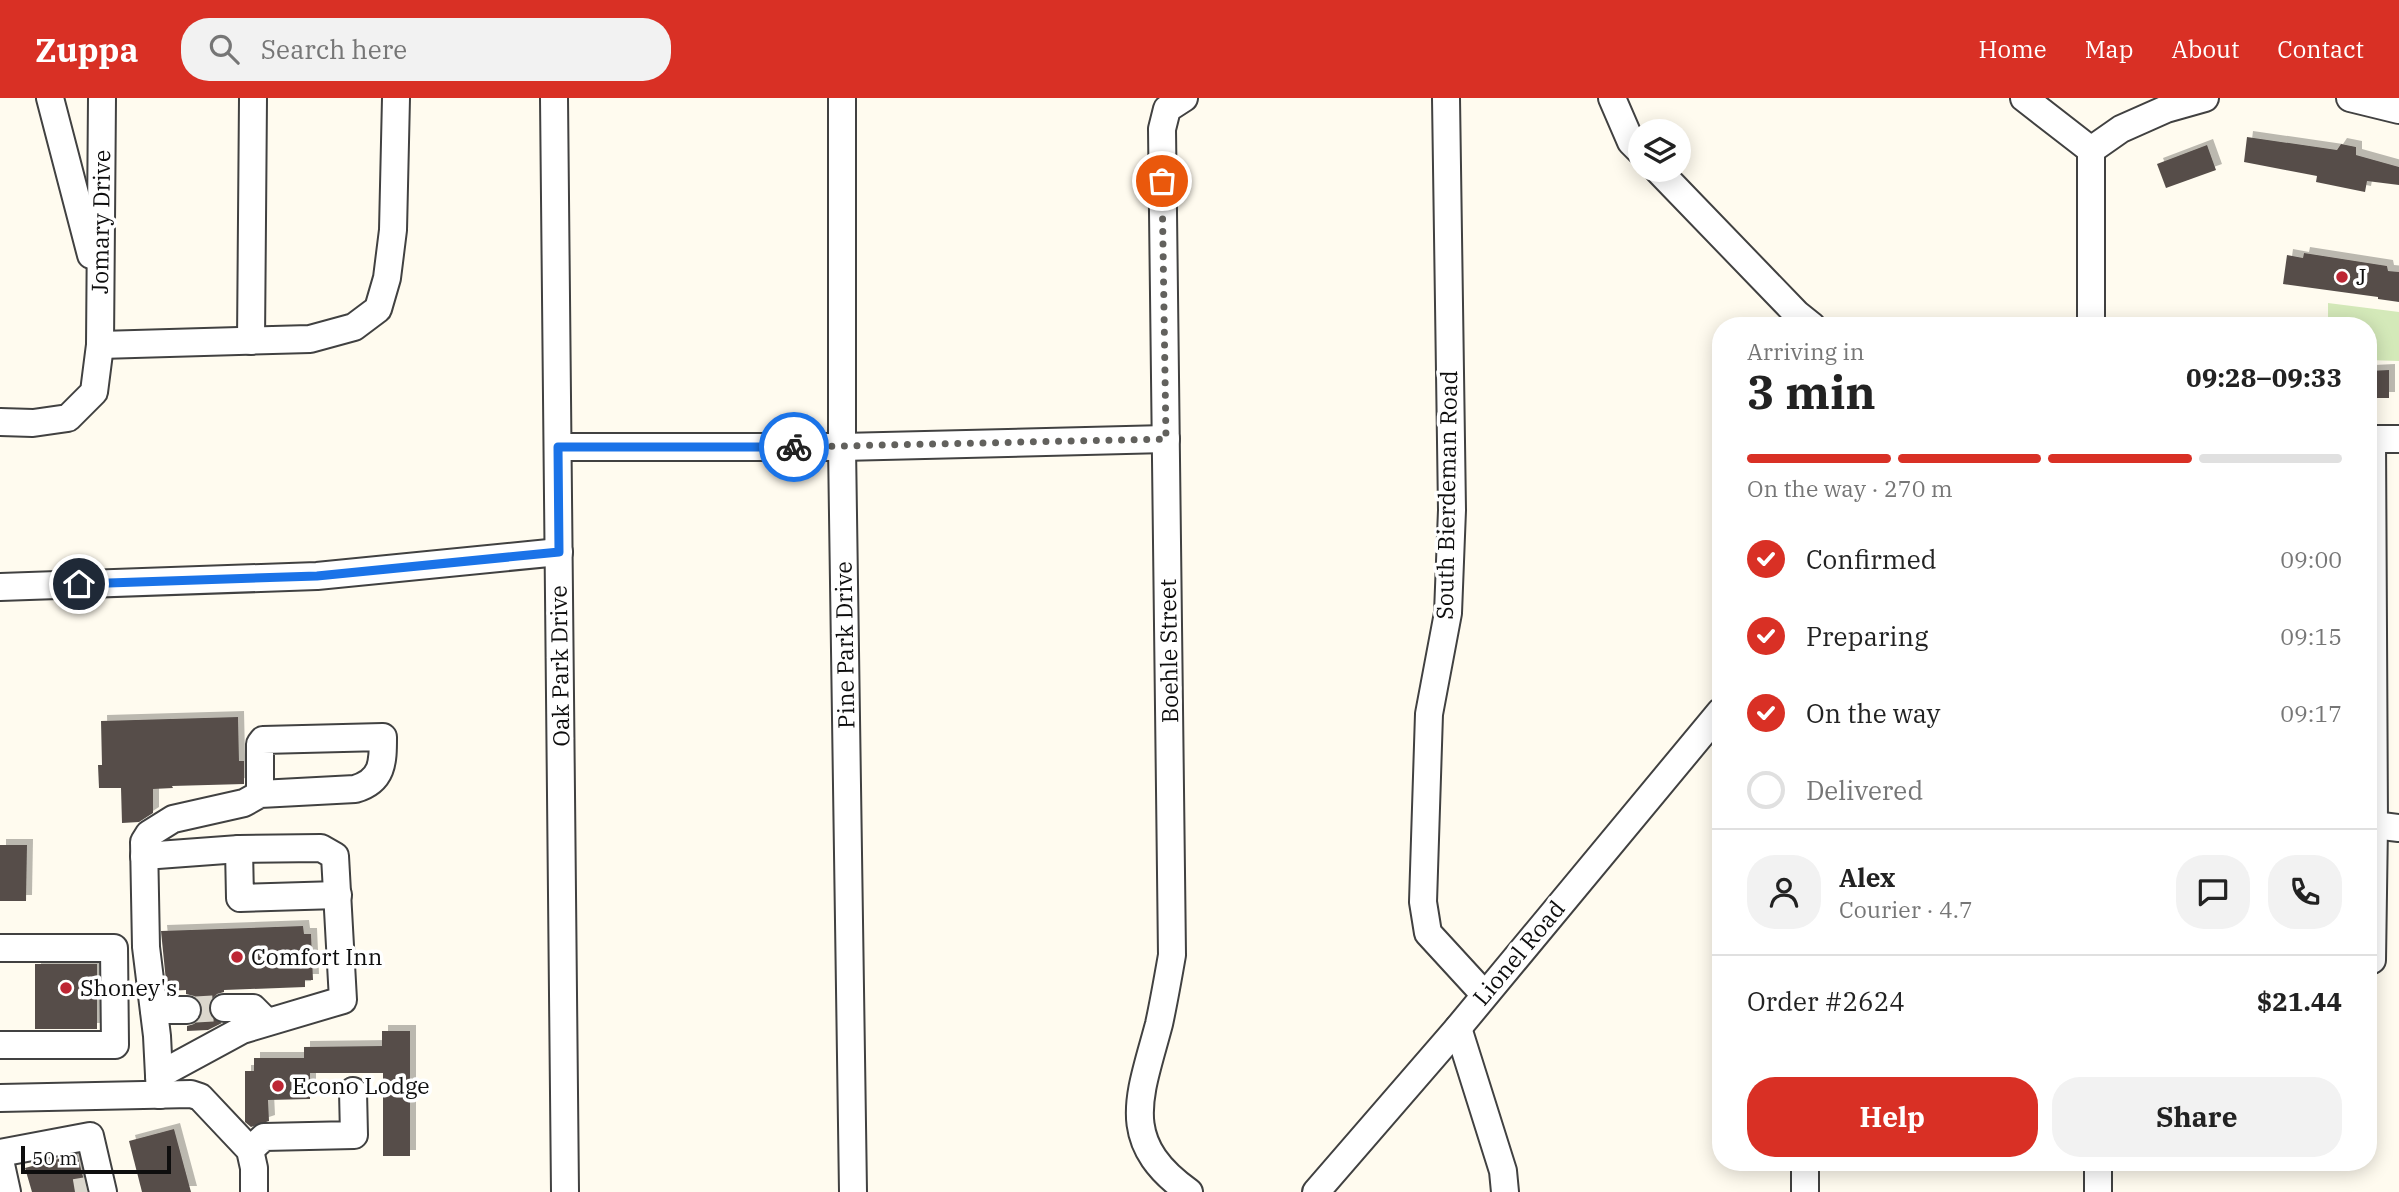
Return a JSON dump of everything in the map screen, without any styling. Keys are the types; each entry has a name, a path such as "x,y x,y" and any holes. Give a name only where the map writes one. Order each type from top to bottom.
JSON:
{"street":[{"path":"50,98 100,289"},
{"name":"Jomary Drive","path":"0,422 33,423 68,418 94,392 100,345 102,98"},
{"path":"251,341 253,98"},
{"path":"100,345 310,339 354,327 377,309 387,278 393,230 396,98"},
{"name":"Oak Park Drive","path":"554,98 565,1192"},
{"name":"Pine Park Drive","path":"842,98 842,447 853,1192"},
{"name":"Boehle Street","path":"1184,98 1167,109 1161,129 1172,955 1160,1021 1141,1089 1140,1120 1148,1153 1169,1178 1189,1192"},
{"name":"South Bierdeman Road","path":"1446,98 1452,510 1448,613 1429,714 1423,902 1428,933 1484,995"},
{"path":"1612,98 1628,137"},
{"path":"2024,98 2091,150"},
{"path":"2091,150 2121,128 2166,109 2205,98"},
{"path":"2348,98 2399,110"},
{"path":"2091,150 2091,317"},
{"path":"1670,182 1801,317"},
{"path":"558,447 842,447 1166,439"},
{"path":"2377,439 2399,439"},
{"path":"0,587 317,576 559,552"},
{"path":"2377,608 2386,826 2377,912"},
{"name":"Lionel Road","path":"1316,1192 1458,1028 1712,722"},
{"path":"159,1085 146,947 144,842 149,834 173,819 244,803 260,794 355,789 366,786 382,768 383,737 263,740 260,744 260,794"},
{"path":"144,856 239,849 321,848 335,856 338,895 343,1000 243,1030 159,1085"},
{"path":"239,849 240,898 338,895"},
{"path":"0,948 114,948 115,1045 0,1045"},
{"path":"224,1008 253,1008 267,1022"},
{"path":"154,1010 187,1010"},
{"path":"1458,1028 1503,1171 1505,1192"},
{"path":"0,1098 159,1085 200,1097 250,1150 254,1168 254,1192"},
{"path":"250,1150 264,1138 354,1135 353,1091"},
{"path":"0,1153 90,1136 97,1189"},
{"path":"0,1160 7,1192"},
{"path":"1805,1171 1805,1192"},
{"path":"2098,1171 2098,1192"}],"green space":[{"path":"2328,303 2399,312 2399,361 2377,360 2377,317 2328,317"}],"building":[{"path":"2247,137 2337,150 2341,144 2356,147 2356,155 2399,167 2399,185 2367,181 2365,192 2316,182 2317,176 2244,162"},
{"path":"2207,145 2216,170 2166,188 2157,164"},
{"name":"J","path":"2304,253 2387,266 2388,271 2399,272 2399,302 2283,284 2287,255 2303,258"},
{"path":"2389,370 2389,398 2377,398 2377,371"},
{"path":"238,717 239,761 244,761 244,784 153,789 153,813 139,822 122,823 121,788 99,788 98,765 102,765 101,721"},
{"path":"0,845 27,845 26,901 0,901"},
{"name":"Comfort Inn","path":"303,926 304,934 311,934 313,980 305,980 305,987 224,990 211,1000 208,1007 211,1016 222,1023 208,1030 187,1031 187,1026 200,1018 203,1009 194,996 186,994 186,990 167,991 161,931"},
{"name":"Shoney's","path":"35,964 97,964 97,1029 35,1029"},
{"name":"Econo Lodge","path":"382,1031 410,1031 410,1156 383,1156 383,1073 310,1073 310,1099 268,1100 269,1121 251,1127 245,1122 245,1071 254,1071 254,1058 304,1058 304,1047 382,1046"},
{"path":"174,1129 191,1192 142,1192 129,1141"},
{"path":"77,1154 87,1192 32,1192 25,1168"}],"tunnel":[{"path":"187,1010 224,1008"},
{"path":"75,1192 87,1190"}],"way so far":[{"path":"794,447 1166,439 1162,181"}],"place":[{"name":"J","path":"2342,277"},
{"name":"Comfort Inn","path":"237,957"},
{"name":"Shoney's","path":"66,988"},
{"name":"Econo Lodge","path":"278,1086"}],"route":[{"path":"79,584 317,576 559,552 558,447 794,447"}]}
